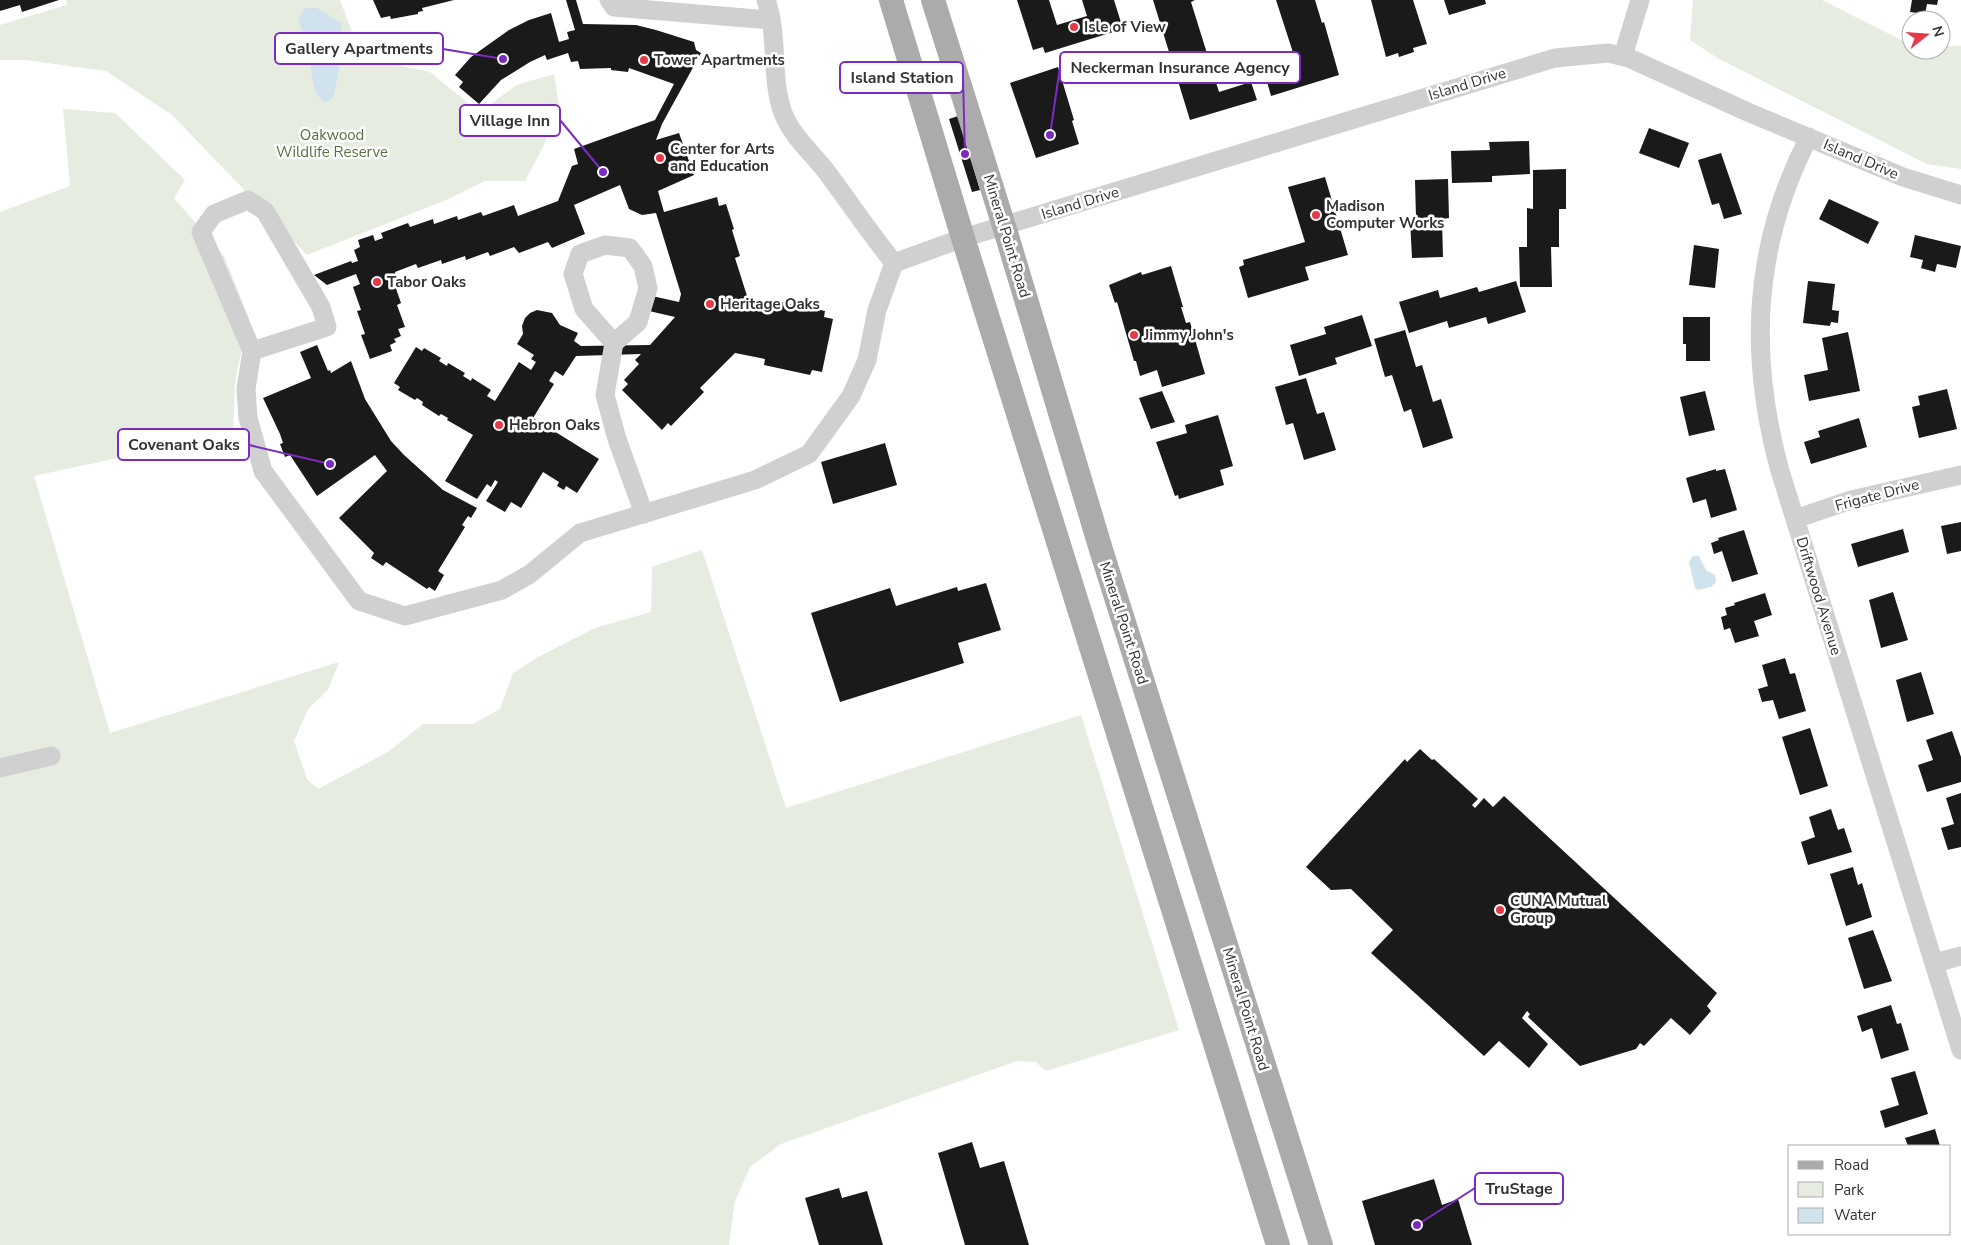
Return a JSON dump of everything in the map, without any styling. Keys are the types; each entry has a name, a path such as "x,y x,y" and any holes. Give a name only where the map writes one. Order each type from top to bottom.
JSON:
{"main road":[{"path":"891,0 963,238 1278,1245"},
{"name":"Mineral Point Road","path":"933,0 1004,226 1102,553 1320,1245"}],"street":[{"path":"609,0 614,7 771,20"},
{"path":"252,351 327,327 321,307 265,212 248,200 214,214 201,232 252,351 246,389 248,418 263,471 359,601 406,616 502,590 530,574 580,533 755,480 810,454 832,426 851,396 867,360 877,310 894,263 824,170 801,144 783,113 776,78 774,37 766,0"},
{"path":"1624,56 1640,0"},
{"name":"Island Drive","path":"894,263 963,238 1555,58 1608,53 1624,56 1903,176 1961,196"},
{"name":"Driftwood Avenue","path":"1809,137 1794,166 1774,226 1765,272 1758,330 1760,371 1770,435 1794,519 1961,1050"},
{"path":"614,343 584,308 573,274 580,254 605,245 630,248 643,266 648,288 638,322 614,343 605,395 617,439 644,514"},
{"name":"Frigate Drive","path":"1794,519 1860,498 1961,475"},
{"path":"0,768 52,756"},
{"path":"1935,964 1961,956"}],"green space":[{"name":"Oakwood Wildlife Reserve","path":"66,0 340,0 356,43 382,62 430,72 479,112 517,85 554,74 559,106 543,147 525,181 485,181 446,200 307,255 172,115 106,71 26,60 0,60 0,25 67,5"},
{"path":"1693,0 1822,0 1901,40 1901,60 1951,60 1951,46 1961,46 1961,169 1927,164 1719,59 1690,40"},
{"path":"63,109 115,113 185,180 174,198 224,256 249,318 235,381 233,433 34,476 110,733 339,662 328,690 308,709 294,741 307,779 318,789 388,752 423,724 473,724 500,709 513,673 538,657 595,628 651,612 652,567 702,550 786,808 1081,715 1179,1030 1046,1071 1036,1062 1017,1061 781,1144 750,1167 735,1201 729,1245 0,1245 0,212 70,186"}],"water":[{"path":"305,8 317,8 341,23 344,47 333,97 325,103 315,92 305,39 298,19"},
{"path":"1693,556 1699,556 1706,570 1715,575 1716,582 1711,587 1698,590 1695,588 1689,562"}],"building":[{"path":"0,0 59,0 22,12 20,5 0,11"},
{"path":"373,0 454,0 422,8 423,11 418,12 418,14 391,19 390,16 381,18"},
{"path":"566,0 576,0 583,24 636,25 694,42 696,50 701,53 662,124 656,140 679,133 694,175 658,191 664,212 717,197 719,206 726,204 734,229 732,230 740,256 735,258 748,299 780,306 781,302 825,311 824,317 833,319 822,372 812,370 810,375 764,365 765,359 735,353 700,388 704,392 671,426 668,423 662,430 622,390 628,384 624,380 639,364 635,360 641,354 576,356 563,376 555,371 549,381 554,384 533,418 599,459 577,493 566,486 564,490 557,486 559,482 543,472 521,508 511,502 505,512 486,501 498,482 495,480 491,487 487,484 477,499 445,481 473,435 447,420 448,418 441,414 439,416 422,405 423,402 417,398 415,400 398,390 400,387 394,383 416,347 422,351 424,348 441,358 439,361 447,366 448,363 465,373 463,376 471,381 472,378 491,390 487,396 495,401 519,362 531,370 536,362 531,359 534,355 517,344 523,334 522,326 525,318 537,310 552,313 560,325 578,333 574,341 581,346 650,345 675,317 649,311 652,296 679,302 681,294 656,213 642,215 629,209 620,185 574,205 585,234 552,248 548,242 519,253 514,247 490,256 488,252 466,260 465,256 442,264 441,260 418,268 416,264 395,272 397,278 393,280 401,303 397,305 405,327 398,329 401,336 394,339 396,342 390,345 392,351 370,359 361,335 365,334 357,311 361,310 353,287 360,284 356,274 327,285 314,275 351,261 352,263 358,261 354,250 360,247 358,240 373,235 375,241 383,238 381,233 408,223 410,227 433,219 434,224 457,216 458,220 481,212 483,216 514,205 518,216 558,201 572,166 578,164 574,149 655,120 674,84 629,68 628,72 611,70 611,68 580,69 578,61 571,62 568,53 547,60 545,55 530,62 501,80 479,104 459,87 463,82 455,75 471,57 509,30 529,20 551,13 559,42 569,39 567,32 575,30"},
{"name":"Isle of View","path":"1017,0 1049,0 1057,25 1087,16 1082,0 1114,0 1123,29 1045,53 1043,47 1033,50"},
{"path":"1153,0 1195,0 1191,2 1219,92 1251,82 1257,100 1190,120"},
{"path":"1276,0 1315,0 1322,23 1324,22 1339,75 1271,96 1266,78 1298,68"},
{"path":"1371,0 1413,0 1427,44 1413,48 1414,52 1399,57 1398,53 1386,57"},
{"path":"1444,0 1485,0 1486,4 1449,15"},
{"path":"1912,0 1938,0 1937,5 1927,4 1926,10 1910,10"},
{"path":"1058,67 1079,144 1036,158 1010,83"},
{"path":"958,116 980,190 972,192 949,119"},
{"path":"1649,128 1689,143 1679,168 1639,153"},
{"path":"1529,141 1530,174 1492,176 1492,182 1452,183 1451,151 1490,150 1489,142"},
{"path":"1721,153 1742,214 1724,219 1719,203 1712,205 1698,160"},
{"path":"1566,169 1566,209 1559,209 1559,247 1551,247 1552,287 1520,287 1519,247 1527,247 1527,208 1533,209 1533,170"},
{"name":"Madison Computer Works","path":"1325,177 1348,255 1305,267 1309,280 1248,298 1239,267 1244,265 1243,260 1305,242 1288,187"},
{"path":"1448,179 1449,218 1442,219 1443,257 1412,258 1410,219 1416,218 1415,180"},
{"path":"1829,199 1879,222 1868,244 1819,219"},
{"path":"1915,235 1961,246 1956,268 1937,264 1935,272 1921,268 1923,260 1910,257"},
{"path":"1694,245 1719,249 1715,288 1689,285"},
{"path":"1171,266 1186,323 1190,322 1205,374 1162,387 1157,370 1140,376 1117,302 1115,303 1109,285 1141,272 1142,275"},
{"path":"1516,281 1526,312 1488,324 1486,317 1449,328 1447,321 1409,333 1399,302 1438,290 1440,298 1477,287 1479,292"},
{"path":"1808,281 1835,284 1832,310 1839,311 1838,323 1831,322 1830,326 1803,323"},
{"path":"1362,315 1372,346 1335,358 1337,364 1299,376 1290,345 1326,334 1324,327"},
{"path":"1683,317 1710,317 1710,361 1686,361 1686,344 1683,344"},
{"path":"1405,330 1416,367 1422,365 1433,402 1441,399 1453,438 1423,448 1411,409 1404,412 1392,375 1385,377 1374,339"},
{"path":"1848,332 1860,391 1809,401 1804,375 1828,370 1822,338"},
{"path":"317,345 328,371 330,370 331,373 351,361 365,399 391,441 404,455 443,490 477,508 471,518 468,516 462,525 465,527 438,571 444,575 435,591 429,587 427,589 386,562 383,566 371,558 374,553 339,518 387,471 375,455 317,496 290,455 285,457 280,444 283,443 280,434 263,398 311,378 300,352"},
{"path":"1306,378 1317,414 1324,412 1336,450 1304,460 1293,423 1286,425 1275,387"},
{"path":"1947,389 1957,429 1919,438 1912,407 1920,405 1918,396"},
{"path":"1162,391 1175,422 1151,429 1139,398"},
{"path":"1705,391 1715,430 1689,436 1680,397"},
{"path":"1218,415 1233,466 1220,470 1224,485 1179,499 1178,495 1175,496 1156,442 1187,433 1185,425"},
{"path":"1859,418 1867,447 1811,464 1804,442 1820,437 1818,431"},
{"path":"885,443 897,485 833,504 821,462"},
{"path":"1716,469 1716,471 1725,469 1737,510 1711,518 1706,499 1693,503 1686,478"},
{"path":"1961,522 1961,551 1947,554 1941,526"},
{"path":"1903,529 1909,552 1858,567 1851,544"},
{"path":"1744,530 1758,574 1732,582 1722,551 1714,554 1711,543 1719,540 1718,538"},
{"path":"986,583 1001,630 958,643 964,663 840,702 811,613 890,588 896,606 957,587 958,591"},
{"path":"1893,592 1908,640 1881,648 1869,600"},
{"path":"1765,593 1772,615 1754,621 1759,636 1735,643 1730,628 1724,630 1721,617 1727,615 1725,608 1735,605 1734,603"},
{"path":"1785,658 1790,674 1795,673 1806,711 1779,719 1773,700 1762,702 1758,689 1768,686 1762,665"},
{"path":"1921,672 1934,714 1907,722 1896,680"},
{"path":"1810,728 1828,786 1800,795 1782,737"},
{"path":"1952,731 1961,757 1961,782 1927,792 1918,765 1933,760 1926,740"},
{"name":"CUNA Mutual Group","path":"1420,749 1432,760 1434,759 1478,799 1472,805 1475,808 1484,798 1493,807 1504,796 1717,993 1707,1006 1711,1011 1690,1035 1671,1018 1644,1046 1640,1043 1636,1049 1580,1066 1528,1017 1530,1014 1527,1011 1522,1018 1548,1044 1529,1068 1499,1041 1484,1056 1371,953 1393,930 1351,889 1331,890 1306,867 1405,759 1407,762"},
{"path":"1961,793 1961,847 1948,850 1941,828 1954,824 1946,798"},
{"path":"1831,809 1838,830 1844,828 1852,852 1808,865 1801,842 1815,837 1809,817"},
{"path":"1853,867 1858,885 1862,883 1872,917 1846,926 1830,874"},
{"path":"1873,930 1892,981 1864,989 1848,938"},
{"path":"1891,1005 1897,1024 1901,1023 1909,1050 1881,1059 1872,1028 1862,1032 1857,1016"},
{"path":"1915,1071 1928,1114 1885,1128 1880,1111 1899,1105 1891,1078"},
{"path":"1935,1129 1940,1145 1908,1145 1905,1138"},
{"path":"972,1142 980,1168 1004,1161 1029,1245 965,1245 938,1153"},
{"path":"1434,1179 1442,1205 1458,1199 1472,1245 1375,1245 1362,1201"},
{"path":"839,1188 842,1198 867,1191 883,1245 819,1245 805,1198"}],"place":[{"name":"Isle of View","path":"1074,27"},
{"name":"Gallery Apartments","path":"503,59"},
{"name":"Tower Apartments","path":"644,60"},
{"name":"Neckerman Insurance Agency","path":"1050,135"},
{"name":"Island Station","path":"965,154"},
{"name":"Center for Arts and Education","path":"660,158"},
{"name":"Village Inn","path":"603,172"},
{"name":"Madison Computer Works","path":"1316,215"},
{"name":"Tabor Oaks","path":"377,282"},
{"name":"Heritage Oaks","path":"710,304"},
{"name":"Jimmy John's","path":"1134,335"},
{"name":"Hebron Oaks","path":"499,425"},
{"name":"Covenant Oaks","path":"330,464"},
{"name":"CUNA Mutual Group","path":"1500,910"},
{"name":"TruStage","path":"1417,1225"}]}
